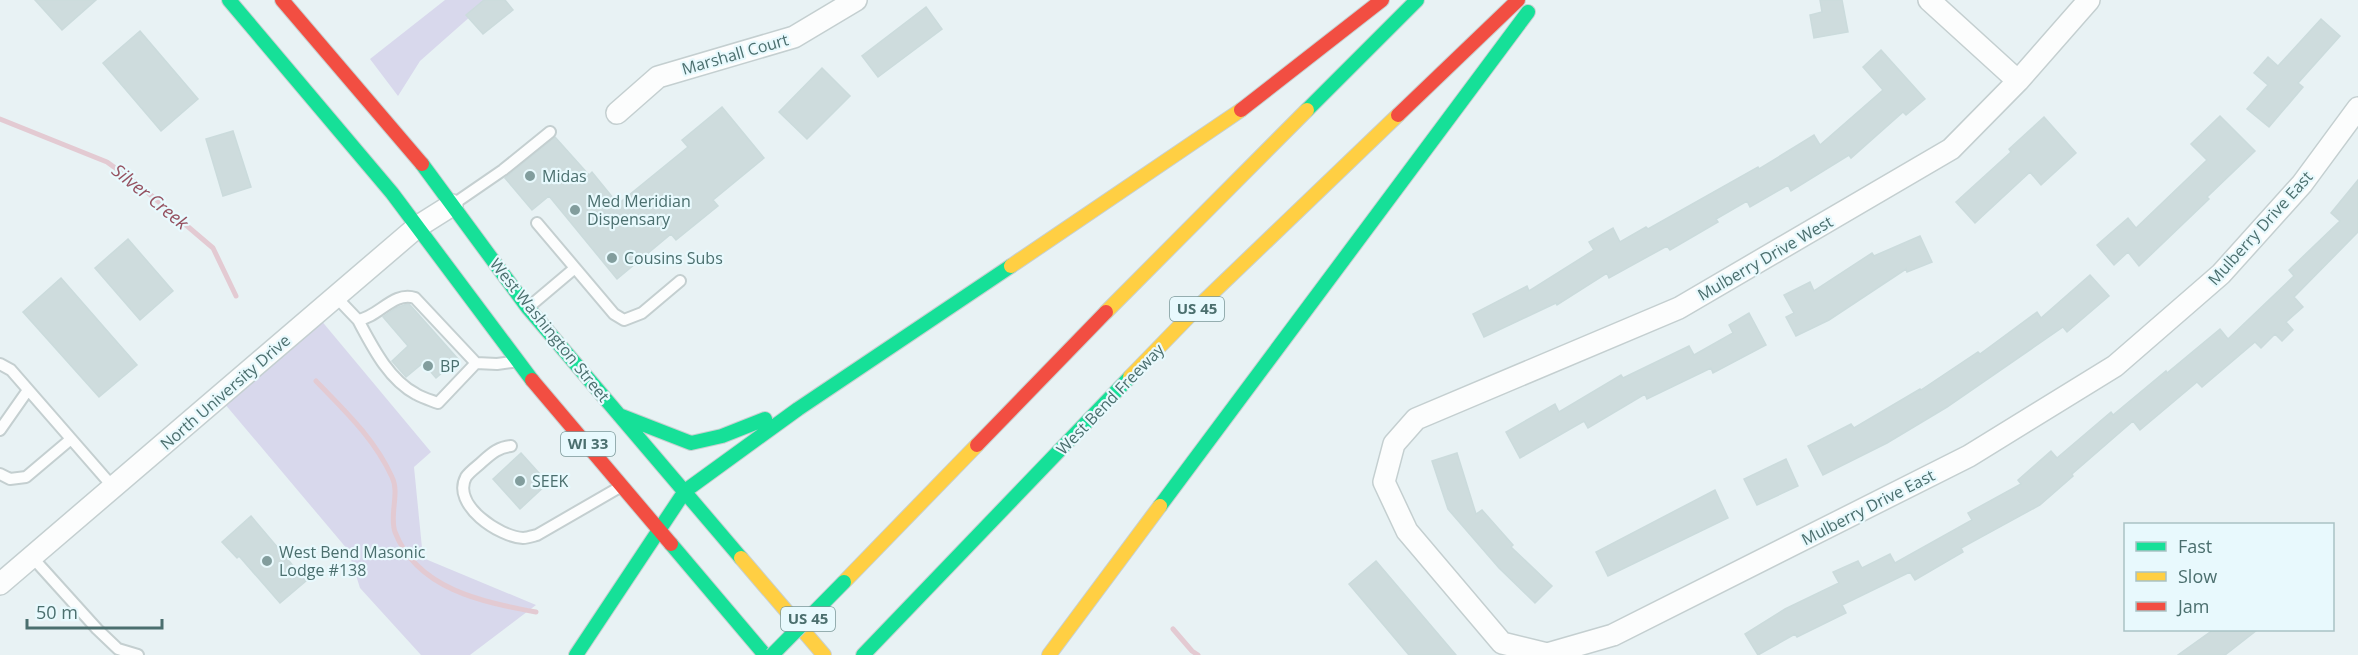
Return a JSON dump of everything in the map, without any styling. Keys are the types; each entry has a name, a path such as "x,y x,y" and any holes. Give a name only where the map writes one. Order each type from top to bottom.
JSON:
{"main road":[{"name":"WI 33","path":"229,0 392,193 516,361 765,655"},
{"name":"West Washington Street","path":"282,0 394,130 528,308 824,655"},
{"path":"576,655 684,491 798,408 1233,117 1382,0"},
{"name":"US 45","path":"772,655 1163,253 1417,0"},
{"name":"West Bend Freeway","path":"863,655 1202,304 1518,0"},
{"path":"1049,655 1537,0"},
{"path":"619,415 691,443 722,436 798,408"}],"street":[{"name":"Marshall Court","path":"617,113 658,77 794,37 856,0"},
{"path":"1929,0 2018,81"},
{"name":"Mulberry Drive West","path":"1394,444 1416,419 1679,308 1951,149 2018,81 2089,0"},
{"name":"Mulberry Drive East","path":"1394,444 1384,482 1407,531 1502,643 1546,654 1613,635 1970,456 2115,366 2221,274 2302,184 2358,108"},
{"name":"North University Drive","path":"0,584 417,227 452,205"}],"lane":[{"path":"452,205 503,170 550,132"},
{"path":"537,223 614,314 624,320 642,314 680,281"},
{"path":"528,308 575,268"},
{"path":"336,297 358,320 378,355 393,374 414,393 438,403 476,363"},
{"path":"358,320 369,318 400,297 415,298 476,363 497,364 516,361"},
{"path":"0,364 11,370 113,487"},
{"path":"0,430 28,390"},
{"path":"0,474 10,479 26,477 71,440"},
{"path":"512,446 495,451 474,469 466,477 464,488 467,501 476,514 491,526 508,534 524,538 537,535 622,485"},
{"path":"32,557 118,652 138,655"}],"shaded area":[{"path":"445,0 489,0 420,61 398,96 370,59"},
{"path":"320,319 431,452 414,467 423,558 536,605 470,655 421,655 360,588 348,550 224,403"}],"building":[{"path":"35,0 96,0 62,30"},
{"path":"484,0 505,0 513,10 483,34 466,15"},
{"path":"1820,0 1842,0 1848,32 1814,38 1810,15 1822,12"},
{"path":"926,7 942,29 878,77 862,56"},
{"path":"2321,19 2340,36 2298,83 2303,87 2269,127 2247,109 2268,85 2254,73 2268,57 2278,66"},
{"path":"140,31 198,99 161,131 103,63"},
{"path":"1881,50 1925,99 1906,115 1903,112 1851,158 1849,155 1791,191 1788,185 1750,207 1747,201 1716,219 1718,222 1670,250 1667,246 1609,278 1607,273 1557,305 1556,303 1484,337 1473,314 1527,286 1529,291 1594,250 1589,242 1613,228 1620,242 1646,227 1648,229 1758,167 1759,169 1814,135 1820,145 1883,90 1863,67"},
{"path":"822,68 850,96 807,139 779,112"},
{"path":"722,107 764,158 713,200 718,206 676,240 671,234 617,279 549,196 532,210 505,178 555,137 589,175 592,172 618,204 688,147 682,140"},
{"path":"2220,116 2255,151 2139,266 2128,252 2114,265 2097,245 2128,218 2136,228 2207,160 2191,144"},
{"path":"2044,117 2076,153 2041,185 2030,172 1975,223 1956,202 2011,152 2009,149"},
{"path":"233,131 251,187 223,196 206,139"},
{"path":"2358,180 2358,232 2294,297 2303,307 2286,322 2293,330 2282,341 2275,334 2261,348 2255,342 2202,387 2197,382 2140,430 2133,421 2040,505 1961,548 1963,552 1915,580 1910,572 1842,605 1846,613 1797,637 1795,634 1758,655 1745,634 1785,609 1839,583 1833,572 1858,561 1862,568 1890,554 1895,563 1972,520 1968,513 2021,484 2018,480 2051,451 2057,458 2111,412 2113,415 2220,329 2228,339 2294,276 2289,270 2340,221 2331,213"},
{"path":"1920,236 1932,262 1907,272 1906,269 1829,320 1796,336 1786,317 1794,313 1784,295 1810,282 1814,291 1872,253 1874,256"},
{"path":"128,239 173,291 140,320 95,268"},
{"path":"2090,275 2109,296 2067,332 2063,327 1947,407 1887,443 1823,475 1808,446 1851,424 1854,428 1921,390 1978,352 1980,354 2037,312 2041,318"},
{"path":"61,278 137,365 99,397 23,312"},
{"path":"407,304 458,359 436,378 423,363 406,377 392,361 408,346 383,317"},
{"path":"1749,313 1766,345 1713,373 1711,368 1647,399 1645,394 1588,428 1584,421 1520,458 1506,432 1555,404 1559,412 1621,375 1623,378 1689,346 1694,355 1733,333 1729,325"},
{"name":"SEEK","path":"521,453 548,483 520,509 493,479"},
{"path":"1457,453 1476,514 1482,510 1513,545 1511,547 1552,586 1535,603 1499,568 1448,509 1432,461"},
{"path":"1786,459 1798,486 1757,505 1744,479"},
{"path":"1715,490 1728,518 1608,576 1596,552"},
{"name":"West Bend Masonic Lodge #138","path":"251,516 306,581 280,603 239,556 237,558 222,542"},
{"path":"1376,561 1456,655 1409,655 1349,584"},
{"path":"2212,631 2256,631 2225,655 2178,655"}],"waterway":[{"name":"Silver Creek","path":"0,119 107,162 139,185 213,248 236,296"},
{"name":"Silver Creek","path":"316,381 358,426 385,463 394,483 393,525 395,532 405,551 419,567 435,580 454,590 494,603 536,612"},
{"name":"Silver Creek","path":"1173,629 1198,655"}],"traffic: fast":[{"path":"229,0 392,193 532,380"},
{"path":"1307,110 1417,0"},
{"path":"1160,506 1528,12"},
{"path":"422,164 528,308 741,558"},
{"path":"576,655 685,491 798,409 1011,266"},
{"path":"863,655 1130,377"},
{"path":"619,415 691,443 722,436 765,419"},
{"path":"671,544 765,655"},
{"path":"772,655 844,582"}],"traffic: slow":[{"path":"1011,266 1241,110"},
{"path":"1106,312 1307,110"},
{"path":"1130,377 1201,304 1398,115"},
{"path":"844,582 977,445"},
{"path":"1049,655 1160,506"},
{"path":"741,558 824,655"}],"traffic: jam":[{"path":"282,0 422,164"},
{"path":"1241,110 1382,0"},
{"path":"1398,115 1518,0"},
{"path":"977,445 1106,312"},
{"path":"532,380 671,544"}],"place":[{"name":"Midas","path":"530,176"},
{"name":"Med Meridian Dispensary","path":"575,210"},
{"name":"Cousins Subs","path":"612,258"},
{"name":"BP","path":"428,366"},
{"name":"SEEK","path":"520,481"},
{"name":"West Bend Masonic Lodge #138","path":"267,561"}]}
